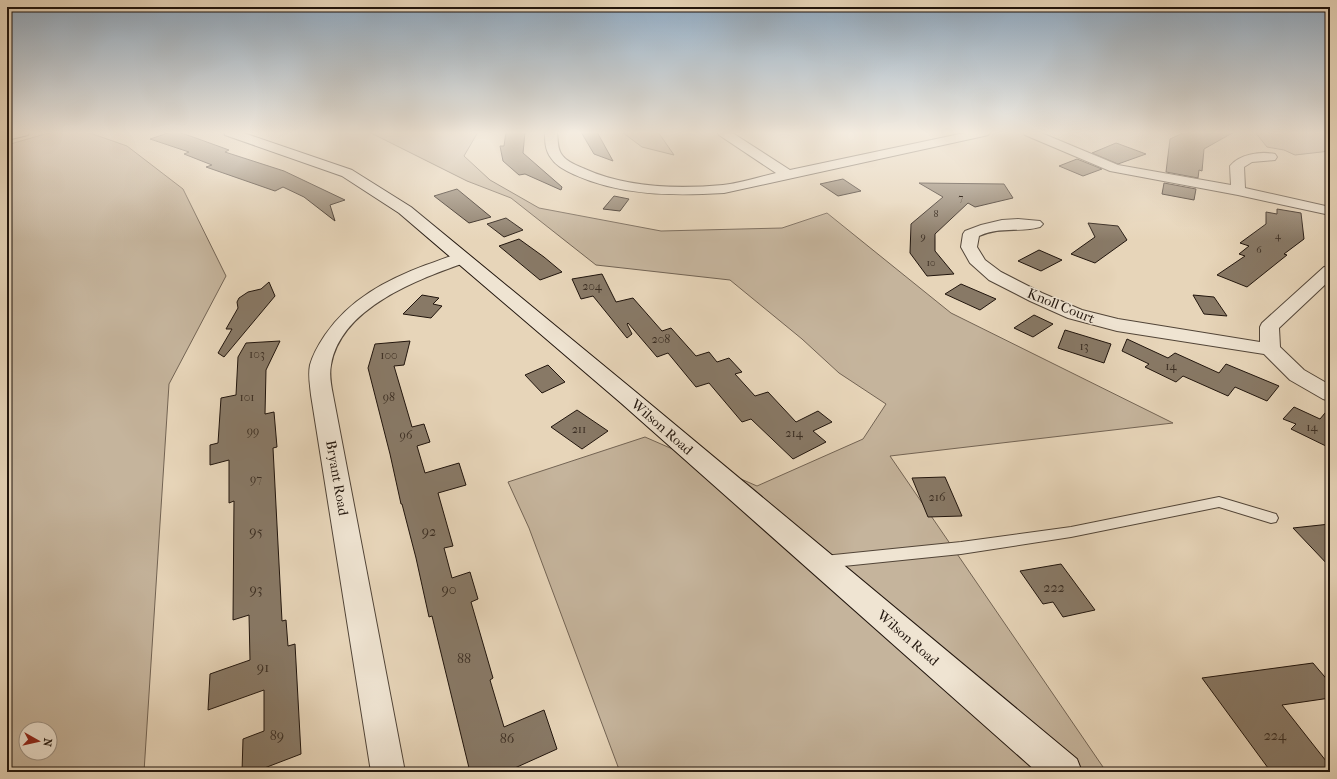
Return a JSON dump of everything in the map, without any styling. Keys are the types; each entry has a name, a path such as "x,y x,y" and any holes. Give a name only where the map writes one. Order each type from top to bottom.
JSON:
{"street":[{"name":"Wilson Road","path":"334,168 347,173 368,185 405,210 629,398 1064,772"},
{"path":"572,168 580,173 614,184 648,189 686,191 724,189 818,168"},
{"path":"778,168 788,175"},
{"path":"1117,168 1238,191 1329,212"},
{"path":"1237,168 1238,191"},
{"name":"Knoll Court","path":"1035,224 998,224 982,228 971,234 969,246 978,263 995,276 1036,297 1075,314 1117,325 1270,349"},
{"name":"Bryant Road","path":"388,772 322,395 320,367 324,352 334,335 344,322 365,302 379,293 418,274 461,258"},
{"path":"1327,279 1307,291 1269,327 1270,349 1297,375 1330,394"}],"lane":[{"path":"819,562 961,548 1055,534 1219,502 1271,518"}],"shaded area":[{"path":"7,168 156,168 183,189 226,276 169,384 144,772 7,772"},
{"path":"442,168 477,168 490,180 539,208 661,231 782,228 827,213 951,313 1173,423 890,456 1103,767 1099,772 620,772 529,528 508,482 645,437 757,486 863,439 886,404 839,373 802,339 730,280 596,265 511,198 467,181"}],"building":[{"path":"210,168 276,168 345,200 330,205 335,221 304,197 283,187 275,191"},
{"path":"511,168 541,168 562,187 561,190 525,174 519,175"},
{"path":"1065,168 1102,169 1083,176"},
{"path":"1166,168 1202,168 1202,171 1199,170 1198,178 1166,172"},
{"path":"843,179 861,191 838,196 820,184"},
{"path":"919,183 1004,184 1013,198 975,207 968,203 935,234 935,251 954,274 927,276 910,253 911,224 943,197"},
{"path":"1164,183 1196,189 1194,200 1162,194"},
{"path":"457,189 491,217 469,223 434,196"},
{"path":"614,196 629,199 620,211 603,209"},
{"path":"1277,209 1301,213 1304,239 1284,254 1287,255 1247,287 1217,275 1245,256 1239,254 1249,246 1240,243 1266,224 1266,212 1277,214"},
{"path":"506,218 523,230 504,237 487,224"},
{"path":"1088,223 1118,226 1127,240 1095,263 1071,254 1095,237"},
{"path":"519,239 562,272 540,280 499,246"},
{"path":"1039,250 1062,260 1041,271 1018,261"},
{"path":"602,274 616,302 633,298 662,331 671,328 696,356 709,352 717,362 729,358 742,372 735,374 755,396 768,392 796,422 818,411 832,422 813,431 826,442 793,459 751,419 742,422 709,383 696,387 668,353 657,357 628,323 627,324 632,334 627,338 593,296 581,299 572,279"},
{"path":"269,282 275,296 224,357 218,353 232,329 226,329 238,308 237,302 239,298 248,292 261,289"},
{"path":"961,284 996,299 980,310 945,294"},
{"path":"422,295 439,298 433,304 442,306 431,318 403,314"},
{"path":"1193,295 1214,297 1227,316 1204,314"},
{"path":"1034,315 1053,324 1033,337 1014,328"},
{"path":"1065,330 1111,344 1104,363 1058,348"},
{"path":"1127,339 1168,358 1175,353 1219,373 1226,364 1279,386 1267,401 1235,387 1228,396 1183,376 1176,382 1145,367 1149,364 1122,351"},
{"path":"280,341 266,370 265,414 274,412 277,447 273,448 282,621 286,620 288,646 295,644 301,754 254,772 242,772 243,739 264,731 264,690 208,710 210,674 250,660 249,615 233,620 234,501 229,503 229,460 210,465 210,445 218,443 221,398 236,395 238,357 246,343"},
{"path":"410,341 404,365 394,366 412,427 424,424 430,442 417,446 425,473 459,463 466,485 438,493 453,546 444,548 452,578 470,572 478,599 471,602 493,678 490,680 504,727 544,710 557,749 506,772 470,772 432,616 429,617 416,558 401,504 368,368 375,344"},
{"path":"548,365 565,382 542,393 525,375"},
{"path":"1294,407 1320,419 1330,407 1330,448 1291,429 1296,424 1283,419"},
{"path":"577,410 608,431 582,449 551,427"},
{"path":"945,477 962,516 928,517 912,478"},
{"path":"1330,524 1330,567 1293,528"},
{"path":"1061,564 1095,610 1063,617 1053,602 1043,604 1020,571"},
{"path":"1313,663 1330,683 1330,698 1282,705 1330,766 1330,772 1271,772 1202,678"}]}
